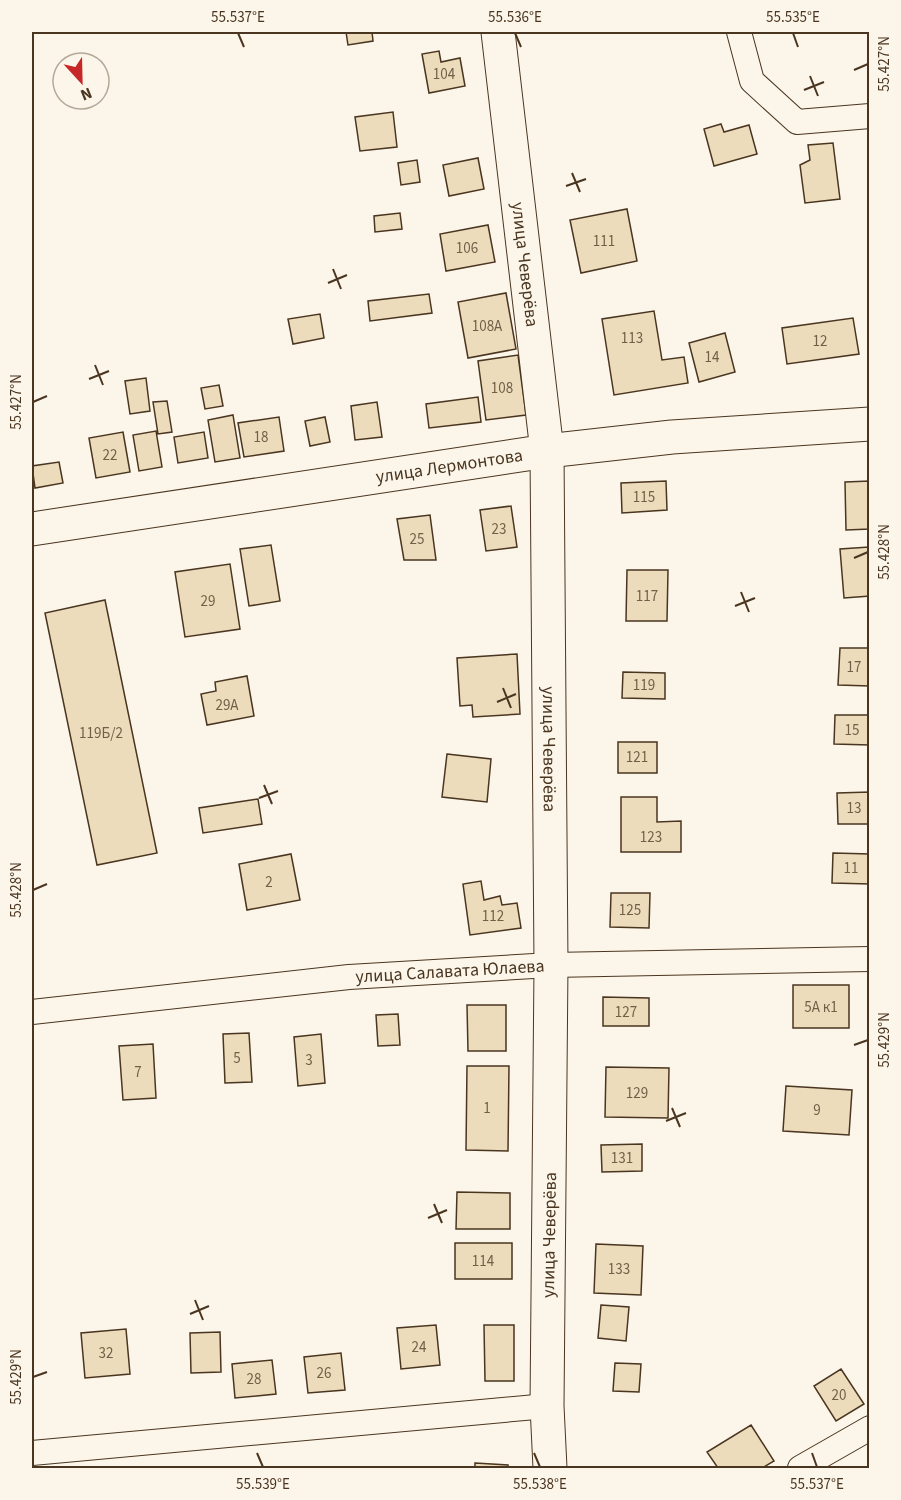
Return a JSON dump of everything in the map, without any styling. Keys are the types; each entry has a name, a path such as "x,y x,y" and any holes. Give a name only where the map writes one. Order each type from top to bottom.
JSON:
{"street":[{"name":"улица Чеверёва","path":"498,32 547,451 551,965 547,1406 550,1468"},
{"path":"739,32 752,81 798,122 870,116"},
{"name":"улица Лермонтова","path":"32,528 547,451 672,437 870,424"},
{"name":"улица Салавата Юлаева","path":"32,1012 348,977 551,965 870,958"},
{"path":"32,1454 547,1406"},
{"path":"800,1468 870,1428"}],"building":[{"path":"346,32 372,32 373,41 348,45"},
{"path":"439,51 441,62 460,58 465,86 429,93 422,54"},
{"path":"393,112 397,147 360,151 355,117"},
{"path":"721,124 724,132 749,125 757,154 714,166 704,129"},
{"path":"833,143 840,199 805,203 800,165 810,160 808,145"},
{"path":"478,158 484,189 449,196 443,165"},
{"path":"417,160 420,182 401,185 398,163"},
{"path":"627,209 637,261 581,273 570,220"},
{"path":"400,213 402,229 375,232 374,216"},
{"path":"488,225 495,262 446,271 440,234"},
{"path":"506,293 516,349 468,358 458,302"},
{"path":"429,294 432,313 370,321 368,301"},
{"path":"654,311 662,360 684,357 688,383 614,395 602,319"},
{"path":"320,314 324,338 293,344 288,319"},
{"path":"853,318 859,354 787,364 782,328"},
{"path":"725,333 735,372 699,382 689,343"},
{"path":"518,355 526,415 486,420 478,361"},
{"path":"146,378 150,411 130,414 125,381"},
{"path":"219,385 223,406 205,409 201,388"},
{"path":"478,397 481,422 429,428 426,404"},
{"path":"167,401 172,432 158,434 153,402"},
{"path":"377,402 382,437 355,440 351,406"},
{"path":"233,415 240,458 215,462 208,420"},
{"path":"279,417 284,451 244,457 238,423"},
{"path":"325,417 330,442 310,446 305,421"},
{"path":"156,431 162,467 139,471 133,435"},
{"path":"123,432 130,472 96,478 89,438"},
{"path":"204,432 208,458 178,463 174,437"},
{"path":"59,462 63,483 35,488 32,466"},
{"path":"666,481 667,510 622,513 621,483"},
{"path":"870,481 870,529 846,530 845,482"},
{"path":"511,506 517,547 486,551 480,510"},
{"path":"430,515 436,560 404,560 397,519"},
{"path":"271,545 280,601 249,606 240,549"},
{"path":"869,547 870,596 844,598 840,549"},
{"path":"230,564 240,629 185,637 175,572"},
{"path":"627,570 668,570 667,621 626,621"},
{"path":"105,600 157,853 97,865 45,613"},
{"path":"840,648 870,648 870,686 838,685"},
{"path":"517,654 520,714 473,717 472,705 460,706 457,658"},
{"path":"623,672 665,673 665,699 622,698"},
{"path":"247,676 254,716 207,725 201,694 216,691 215,682"},
{"path":"835,715 870,715 870,745 834,744"},
{"path":"618,742 657,742 657,773 618,773"},
{"path":"447,754 491,759 487,802 442,797"},
{"path":"870,792 870,824 838,824 837,793"},
{"path":"621,797 657,797 657,822 681,821 681,852 621,852"},
{"path":"258,799 262,824 203,833 199,808"},
{"path":"833,853 870,854 870,884 832,883"},
{"path":"291,854 300,900 247,910 239,864"},
{"path":"481,881 484,900 500,896 502,905 517,903 521,928 470,935 463,884"},
{"path":"611,893 650,893 649,928 610,927"},
{"path":"793,985 849,985 849,1028 793,1028"},
{"path":"603,997 649,998 649,1026 603,1026"},
{"path":"467,1005 506,1005 506,1051 468,1051"},
{"path":"398,1014 400,1045 378,1046 376,1015"},
{"path":"249,1033 252,1082 225,1083 223,1034"},
{"path":"321,1034 325,1083 298,1086 294,1037"},
{"path":"153,1044 156,1098 123,1100 119,1046"},
{"path":"467,1066 509,1066 508,1151 466,1150"},
{"path":"606,1067 669,1068 668,1118 605,1117"},
{"path":"786,1086 852,1090 849,1135 783,1131"},
{"path":"642,1144 642,1171 602,1172 601,1145"},
{"path":"457,1192 510,1193 510,1229 456,1229"},
{"path":"455,1243 512,1243 512,1279 455,1279"},
{"path":"596,1244 643,1246 641,1295 594,1293"},
{"path":"601,1305 629,1307 626,1341 598,1338"},
{"path":"436,1325 440,1365 401,1369 397,1328"},
{"path":"484,1325 514,1325 514,1381 485,1381"},
{"path":"126,1329 130,1374 85,1378 81,1333"},
{"path":"220,1332 221,1372 191,1373 190,1333"},
{"path":"341,1353 345,1390 308,1393 304,1357"},
{"path":"272,1360 276,1394 235,1398 232,1364"},
{"path":"615,1363 641,1364 639,1392 613,1391"},
{"path":"841,1369 864,1404 836,1421 814,1386"},
{"path":"751,1425 774,1461 762,1468 718,1468 707,1452"},
{"path":"475,1463 508,1465 508,1468 475,1468"}]}
